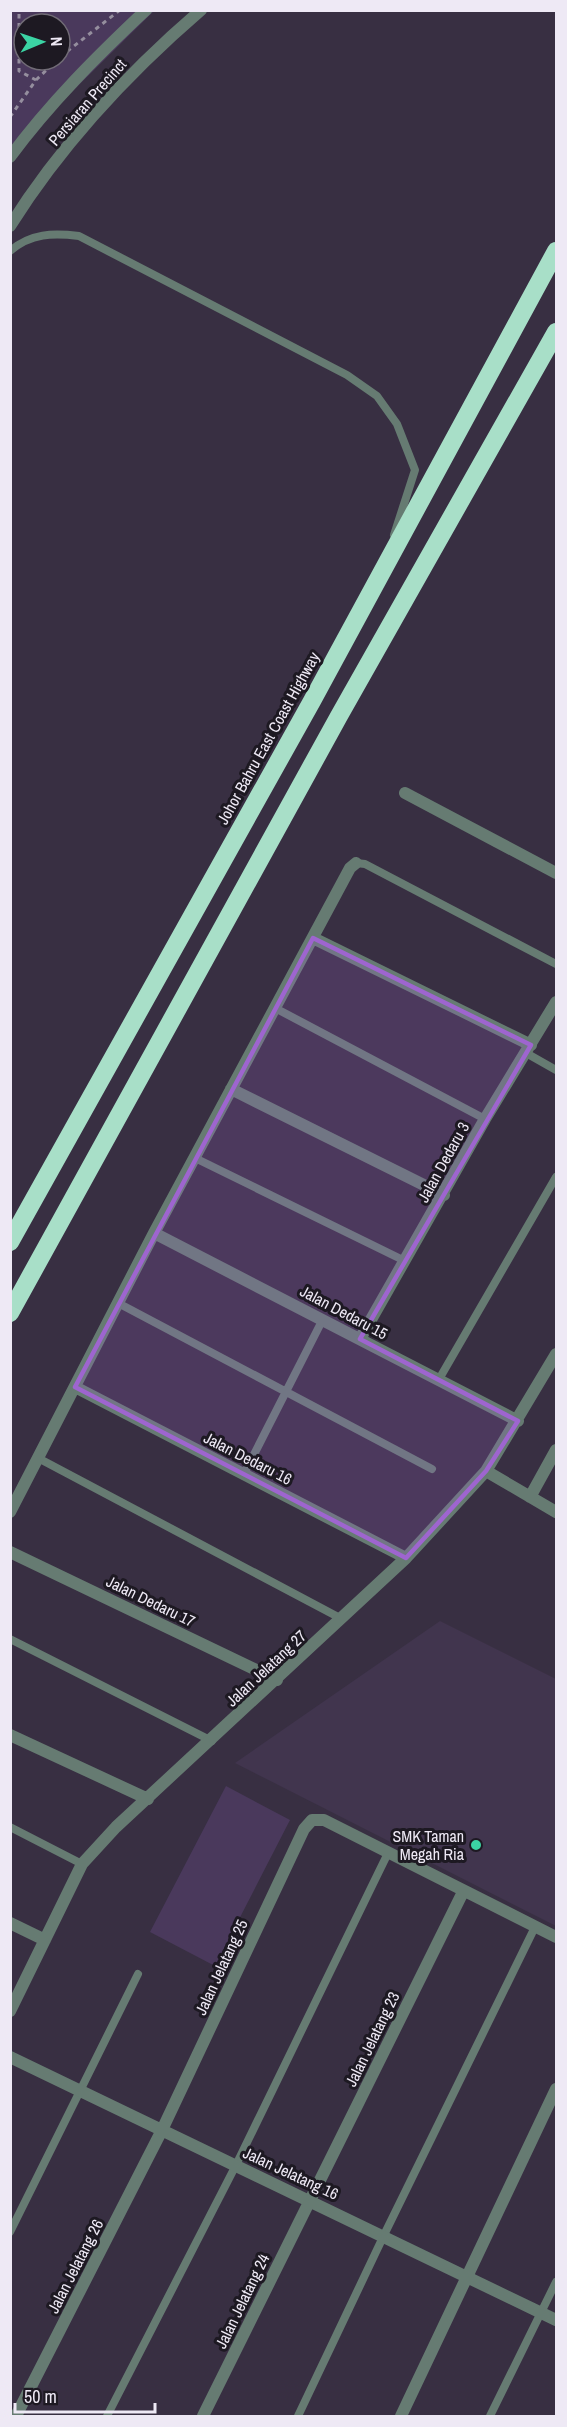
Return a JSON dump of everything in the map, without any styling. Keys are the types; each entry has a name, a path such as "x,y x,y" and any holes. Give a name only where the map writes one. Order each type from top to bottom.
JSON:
{"highway":[{"name":"Johor Bahru East Coast Highway","path":"10,1242 381,573 556,251"},
{"path":"10,1313 333,726 556,332"}],"street":[{"name":"Persiaran Precinct","path":"10,157 41,116 146,10"},
{"name":"Persiaran Precinct","path":"10,226 26,200 79,134 139,66 201,10"},
{"path":"405,793 556,873"},
{"path":"10,1512 154,1233 350,868 356,863"},
{"path":"313,938 529,1049"},
{"name":"Jalan Dedaru 3","path":"360,1339 556,1002"},
{"path":"231,1089 444,1195"},
{"name":"Jalan Dedaru 15","path":"154,1233 323,1319 438,1381 518,1420"},
{"name":"Jalan Jelatang 27","path":"11,2011 82,1864 116,1827 212,1741 406,1558 486,1471 556,1354"},
{"name":"Jalan Dedaru 16","path":"75,1387 406,1558"},
{"path":"530,1497 556,1450"},
{"path":"486,1471 556,1512"},
{"name":"Jalan Dedaru 17","path":"10,1552 277,1680"},
{"path":"10,1735 148,1799"},
{"name":"Jalan Jelatang 25","path":"162,2130 304,1829 312,1820 324,1820 388,1853"},
{"path":"388,1853 556,1937"},
{"name":"Jalan Jelatang 23","path":"311,2200 463,1892"},
{"path":"10,1923 45,1940"},
{"name":"Jalan Jelatang 16","path":"10,2057 556,2319"},
{"path":"401,2416 556,2089"},
{"name":"Jalan Jelatang 26","path":"16,2416 162,2130"},
{"name":"Jalan Jelatang 24","path":"203,2416 311,2200"}],"lane":[{"path":"10,251 23,239 52,233 79,236 347,375 378,396 397,424 416,470 381,573"},
{"path":"356,863 365,864 556,964"},
{"path":"275,1008 486,1119"},
{"path":"529,1049 556,1070"},
{"path":"195,1158 405,1261"},
{"path":"438,1381 556,1177"},
{"path":"118,1303 432,1469"},
{"path":"243,1474 323,1319"},
{"path":"38,1458 342,1619"},
{"path":"10,1639 212,1741"},
{"path":"10,1827 82,1864"},
{"path":"107,2416 236,2165 388,1853"},
{"path":"298,2416 535,1927"},
{"path":"10,2232 138,1974"},
{"path":"490,2416 556,2282"}],"path":[{"path":"19,10 20,71 36,81"},
{"path":"72,49 120,10"},
{"path":"10,117 36,81 45,72"}],"highlighted area":[{"path":"313,938 531,1045 360,1339 518,1421 486,1471 406,1558 75,1387"}],"shaded area":[{"path":"11,11 154,11 24,139 11,161"},
{"name":"SMK Taman Megah Ria","path":"440,1621 556,1679 556,1926 235,1763"},
{"path":"226,1786 290,1820 215,1966 150,1932"}],"place":[{"name":"SMK Taman Megah Ria","path":"476,1845"}]}
